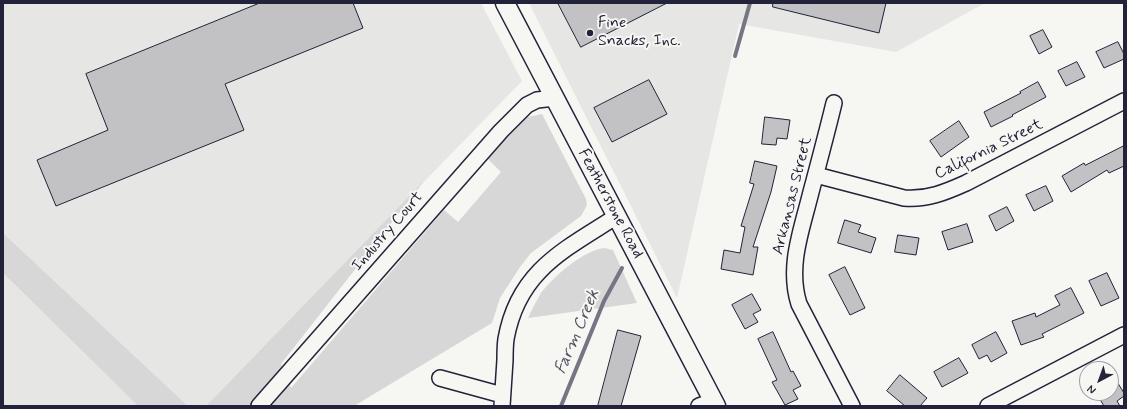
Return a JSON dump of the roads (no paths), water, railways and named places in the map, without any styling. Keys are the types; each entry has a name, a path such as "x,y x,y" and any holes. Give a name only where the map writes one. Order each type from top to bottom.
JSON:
{"street":[{"name":"Featherstone Road","path":"505,3 616,216 709,404"},
{"name":"Industry Court","path":"259,406 501,130 527,105 537,100 554,98"},
{"name":"California Street","path":"816,175 904,198 932,196 966,183 1124,101"},
{"name":"Arkansas Street","path":"834,102 795,255 795,292 802,309 852,406"},
{"path":"440,378 502,401 506,340 511,320 518,301 524,291 531,280 557,254 616,216"},
{"path":"988,406 1124,335"}],"waterway":[{"name":"Farm Creek","path":"735,56 750,3"},
{"name":"Farm Creek","path":"561,406 604,301 622,268"}],"place":[{"name":"Fine Snacks, Inc.","path":"590,33"}]}
